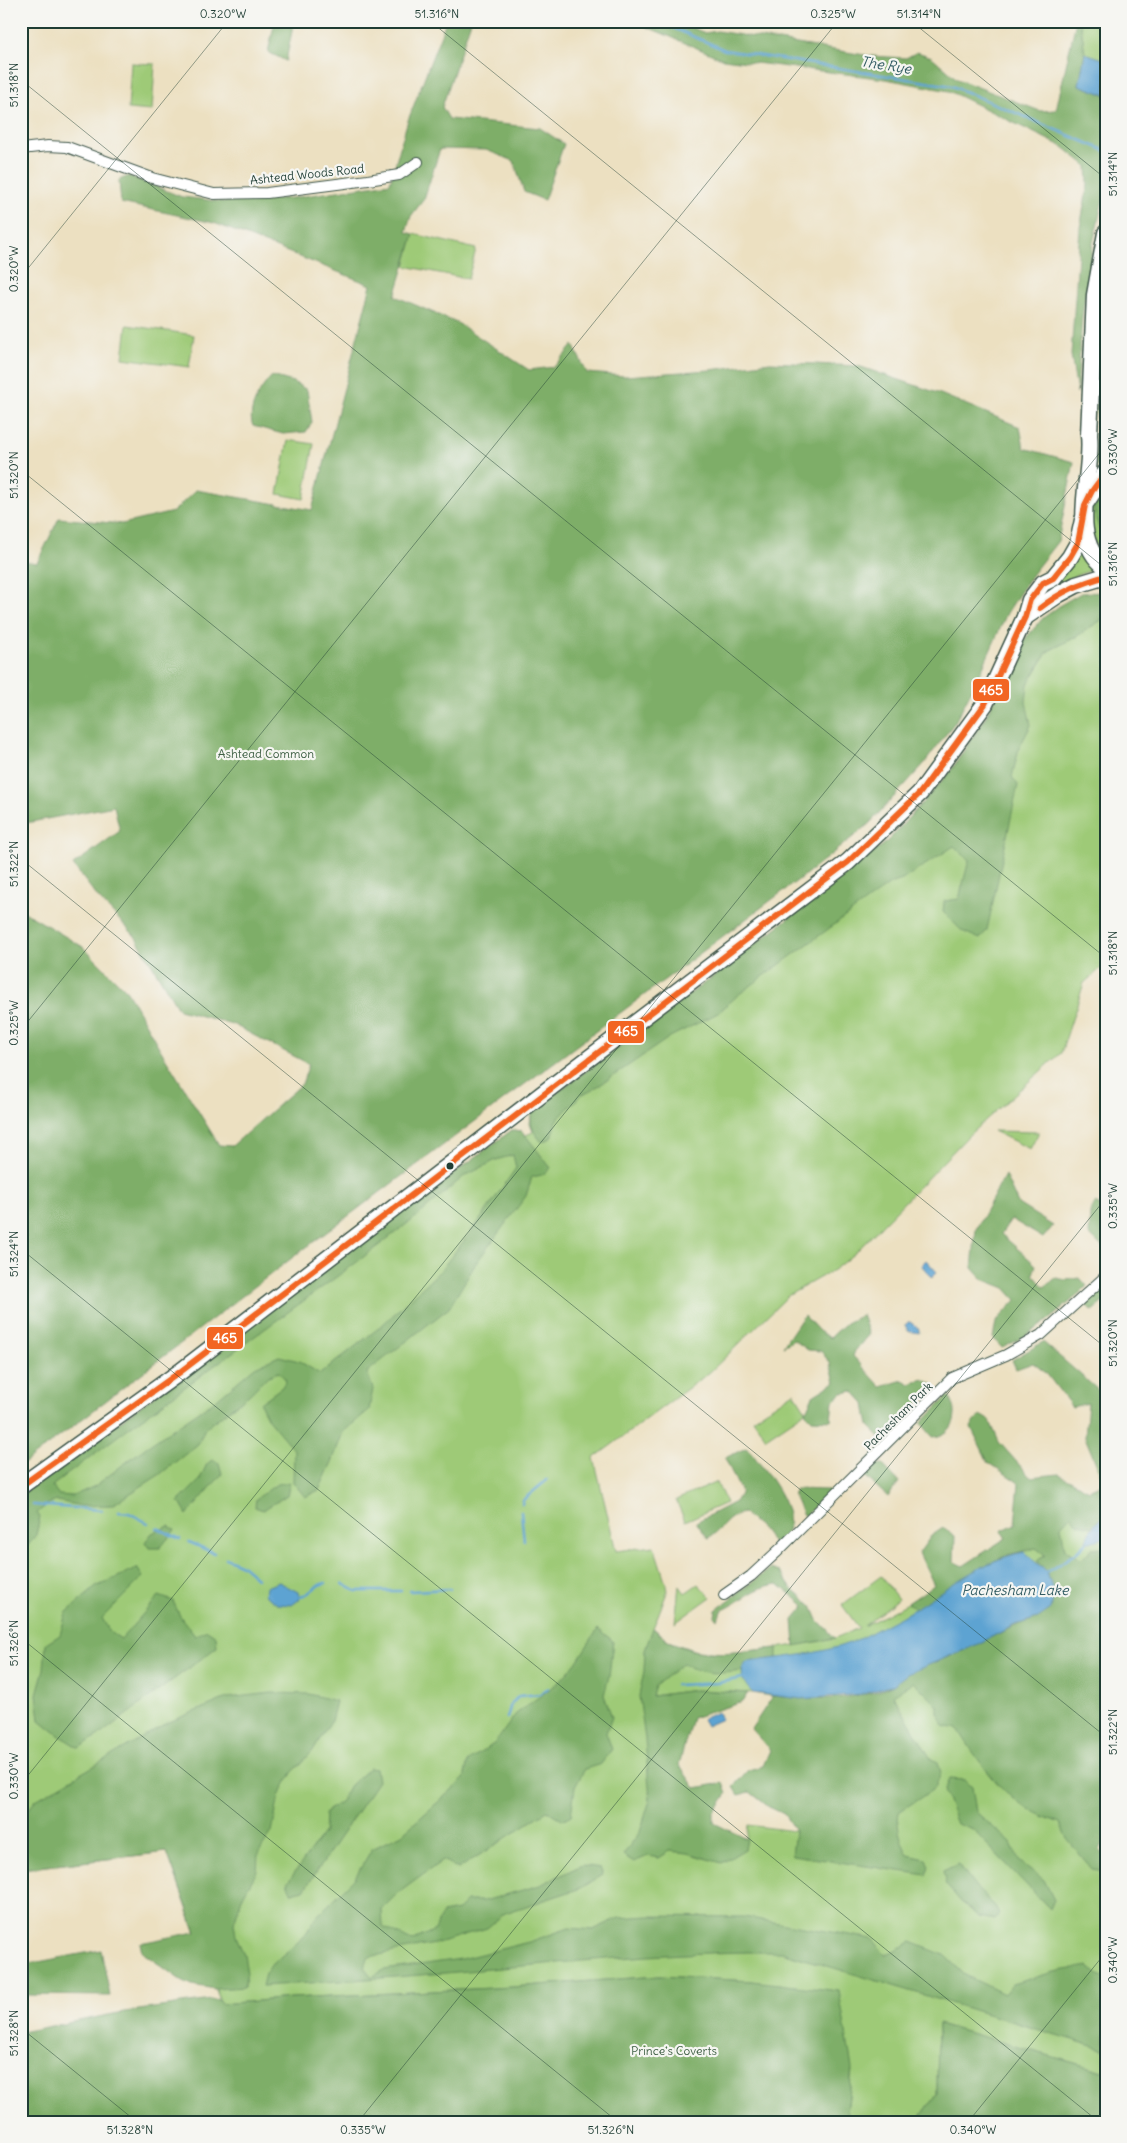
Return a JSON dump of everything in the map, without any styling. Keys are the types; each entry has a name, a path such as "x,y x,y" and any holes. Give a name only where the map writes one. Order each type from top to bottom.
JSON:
{"highway":[{"path":"1043,583 1053,578 1070,557 1078,543 1084,513 1090,449 1095,295 1106,233"},
{"path":"21,1486 180,1372 848,862 920,793 985,704 1025,617 1030,600 1063,554 1072,532 1085,447 1089,435"},
{"path":"1106,472 1092,491 1084,513 1091,550 1099,562 1106,567"},
{"path":"1025,617 1076,585 1106,576"}],"street":[{"name":"Ashtead Woods Road","path":"21,149 48,146 67,147 152,178 214,194 267,193 368,180 399,175 418,162"},
{"name":"Pachesham Park","path":"724,1595 751,1576 778,1551 952,1378 1006,1355 1041,1335 1106,1276"}],"green space":[{"path":"275,21 294,21 286,61 268,52"},
{"name":"Ashtead Common","path":"446,21 471,21 442,107 449,119 540,128 564,144 544,200 524,192 514,161 486,150 440,149 424,199 411,216 406,232 414,234 395,296 459,324 529,370 554,367 573,345 587,373 625,376 710,370 770,362 858,366 938,393 1020,427 1024,448 1074,462 1058,541 1032,574 1007,613 978,678 955,722 924,764 869,824 813,869 288,1261 21,1466 21,910 83,947 127,991 219,1145 232,1146 302,1084 309,1064 232,1024 179,1010 135,936 99,899 73,865 120,831 114,806 21,824 21,561 37,563 59,518 122,524 173,512 196,490 312,510 371,285 214,223 121,203 119,180 129,176 182,197 225,202 292,198 390,183 407,123"},
{"path":"633,21 675,21 705,33 717,31 871,56 906,58 917,52 932,57 957,79 1040,111 1056,110 1076,21 1080,21 1085,53 1079,85 1106,95 1106,187 1093,243 1082,317 1077,393 1071,355 1080,228 1088,184 1087,166 1063,147 949,91 886,79 723,59"},
{"path":"1080,21 1106,21 1106,60 1085,53"},
{"path":"131,63 155,64 152,111 128,109"},
{"path":"414,234 476,249 468,279 405,266"},
{"path":"127,325 194,335 189,367 123,358"},
{"path":"272,376 293,382 307,390 312,422 306,432 283,434 253,426 251,420 253,406 260,392"},
{"path":"1097,386 1099,386 1101,409 1106,427 1106,459 1096,467"},
{"path":"288,440 314,444 304,499 278,494"},
{"path":"1106,479 1106,555 1093,538 1090,528 1090,517 1094,496"},
{"path":"1106,487 1106,541 1102,538 1093,509"},
{"path":"1080,551 1095,569 1072,577 1046,595 1042,595"},
{"path":"1106,592 1106,617 1074,638 1048,651 1028,684 1026,702 1031,725 1019,748 1012,777 1018,785 987,930 980,939 962,931 943,912 944,901 959,899 969,860 954,846 902,880 890,884 738,995 718,1013 670,1037 600,1085 581,1095 556,1121 551,1138 542,1142 533,1130 531,1114 887,842 950,772 983,722 1025,639 1043,618 1081,593"},
{"path":"1106,617 1106,964 1084,983 1061,1053 970,1134 856,1252 835,1269 789,1295 710,1372 594,1458 616,1551 654,1546 668,1590 653,1628 671,1642 696,1651 726,1653 830,1640 859,1628 842,1605 881,1576 898,1599 864,1626 908,1603 1006,1538 1001,1531 1106,1482 1106,1614 1043,1567 776,1697 753,1693 695,1690 652,1696 666,1838 745,1849 748,1825 795,1831 793,1855 893,1694 918,1679 1106,1856 1106,2072 938,2024 937,2094 917,2122 846,2122 852,2070 752,1981 659,1976 513,1987 292,1998 221,2004 167,1852 21,1869 21,1495 512,1130 522,1131 526,1135 533,1132 530,1124 531,1114 551,1097 710,979 887,842 950,772 983,722 1007,673 1028,684 1048,651 1074,638"},
{"path":"512,1130 522,1131 551,1168 542,1175 532,1177 526,1196 476,1263 449,1308 367,1372 373,1389 369,1410 343,1432 319,1490 305,1497 293,1482 294,1450 268,1419 260,1403 282,1387 286,1380 279,1372 268,1376 250,1394 205,1428 198,1444 159,1475 112,1505 81,1506 57,1501 48,1504 37,1513 40,1517 36,1535 21,1554 21,1495","holes":["513,1155 516,1168 480,1220 440,1271 380,1327 320,1374 299,1361 279,1356 255,1367 217,1399 145,1448 95,1486 73,1496 59,1495 52,1486 357,1262 421,1213 463,1177 496,1160"]},
{"path":"993,1131 1039,1132 1030,1149"},
{"path":"1005,1175 1018,1204 1053,1226 1043,1238 1011,1219 1001,1234 1036,1265 1033,1274 1044,1287 1056,1278 1066,1280 1080,1278 1087,1286 1047,1321 1026,1336 1002,1348 993,1338 996,1322 1016,1300 1005,1288 982,1279 972,1268 976,1229"},
{"path":"1095,1203 1106,1209 1106,1247 1101,1246 1089,1234 1090,1213"},
{"path":"1106,1284 1106,1300 1092,1311 1084,1303"},
{"path":"804,1315 819,1331 830,1338 846,1323 862,1315 869,1334 853,1356 881,1387 903,1380 910,1384 923,1379 935,1386 882,1439 869,1426 865,1404 853,1391 842,1393 833,1401 831,1420 812,1419 805,1413 813,1396 835,1382 830,1363 821,1351 808,1350 794,1340 783,1346"},
{"path":"1043,1342 1106,1397 1106,1513 1092,1527 1076,1523 1071,1515 1061,1526 1065,1549 1081,1560 1091,1549 1103,1548 1106,1553 1106,1838 1100,1850 1106,1856 1106,1871 1092,1869 1067,1839 1060,1823 1030,1810 1006,1792 983,1766 958,1729 943,1726 938,1713 938,1706 914,1682 893,1695 931,1759 938,1762 941,1773 935,1788 899,1812 898,1824 901,1839 908,1855 926,1859 929,1866 926,1875 792,1855 795,1831 784,1814 769,1807 750,1792 738,1795 733,1787 748,1770 763,1766 770,1750 751,1729 773,1696 834,1698 851,1697 881,1690 895,1684 906,1674 951,1656 1015,1626 1038,1618 1054,1594 1047,1572 1037,1561 1045,1555 1036,1548 1007,1555 980,1568 916,1609 908,1603 934,1585 919,1553 931,1536 943,1528 955,1536 954,1562 963,1566 1006,1538 1001,1531 1015,1524 1019,1483 988,1462 971,1427 980,1415 990,1421 999,1442 1030,1477 1059,1474 1089,1490 1104,1483 1085,1437 1088,1403 1072,1407 1046,1373 1033,1363 1016,1369 1012,1360"},
{"path":"794,1392 806,1411 766,1438 753,1419"},
{"path":"948,1396 955,1409 954,1422 946,1432 940,1436 933,1437 921,1423"},
{"path":"746,1448 770,1477 786,1508 788,1527 783,1538 774,1545 764,1531 743,1513 732,1517 708,1538 696,1522 735,1502 741,1492 725,1458"},
{"path":"212,1460 219,1463 222,1474 187,1515 179,1501 199,1481 207,1464"},
{"path":"882,1464 899,1482 888,1497 865,1476 876,1465"},
{"path":"290,1482 287,1495 263,1510 255,1507 256,1499 277,1484"},
{"path":"717,1482 726,1503 685,1521 676,1500"},
{"path":"795,1489 829,1490 830,1492 806,1515 803,1515 793,1494"},
{"path":"169,1526 175,1530 160,1548 149,1548 145,1542 152,1533"},
{"path":"137,1568 143,1577 102,1618 110,1632 121,1639 159,1596 173,1601 180,1616 195,1636 207,1630 216,1636 217,1647 79,1748 40,1720 37,1694 44,1669 46,1644 60,1635 66,1613 96,1587"},
{"path":"770,1569 780,1572 792,1589 812,1606 818,1620 835,1638 795,1646 793,1620 805,1606 778,1584 761,1588 721,1611 718,1620 715,1616 716,1610"},
{"path":"698,1584 711,1597 675,1623 679,1585 685,1593"},
{"path":"653,1628 672,1643 697,1651 723,1653 777,1648 777,1658 747,1662 742,1671 711,1673 696,1670 683,1663 655,1686 652,1696 695,1690 748,1693 742,1702 692,1718 679,1765 695,1788 723,1783 727,1794 714,1813 714,1823 747,1839 745,1849 722,1863 688,1853 670,1851 659,1858 648,1856 634,1862 623,1855 640,1832 650,1800 639,1696 644,1671 645,1650"},
{"path":"598,1629 613,1641 609,1676 604,1695 612,1717 606,1733 612,1749 601,1764 585,1769 575,1787 571,1815 562,1820 547,1811 458,1869 443,1860 397,1894 382,1909 383,1927 412,1941 435,1930 442,1913 458,1910 467,1901 484,1901 540,1885 582,1865 600,1868 603,1875 581,1888 505,1913 487,1928 434,1944 369,1957 364,1967 372,1977 384,1970 461,1959 529,1942 569,1928 593,1930 619,1918 648,1916 744,1917 873,1939 885,1955 911,1942 944,1955 965,1975 1004,1994 1012,1984 1054,1972 1089,1966 1106,1979 1106,2050 781,1952 646,1956 262,1986 265,1974 272,1964 297,1943 307,1932 315,1918 354,1879 372,1849 402,1834 464,1779 468,1761 495,1743 516,1714 560,1681 576,1663"},
{"path":"272,1693 309,1694 336,1701 331,1721 312,1752 292,1773 279,1796 272,1832 258,1854 257,1871 242,1898 234,1923 236,1936 244,1955 247,1973 244,1987 215,1989 186,1984 142,1952 140,1943 196,1932 167,1852 21,1869 21,1819 36,1800 167,1723 227,1698"},
{"path":"369,1768 376,1769 378,1781 304,1890 292,1893 287,1883 324,1832 325,1812 341,1801 350,1785"},
{"path":"949,1779 965,1780 972,1787 976,1812 1011,1843 1019,1861 1044,1880 1054,1900 1050,1909 973,1830 957,1824 944,1791"},
{"path":"958,1864 975,1887 995,1906 999,1914 995,1920 979,1917 964,1905 946,1885 943,1871"},
{"path":"101,1950 110,1996 21,1995 21,1958 33,1963"},
{"name":"Prince's Coverts","path":"659,1976 752,1981 839,1991 852,2068 846,2122 21,2122 21,2032 124,2012 219,1999 221,2004 292,1998 513,1987"},
{"path":"938,2024 1106,2072 1106,2122 917,2122 937,2094"}],"water":[{"path":"1085,53 1106,60 1106,95 1079,85"},
{"path":"926,1260 937,1272 932,1277 921,1265"},
{"path":"908,1322 919,1329 919,1333 908,1331 905,1325"},
{"path":"1106,1513 1106,1537 1086,1543 1091,1530"},
{"name":"Pachesham Lake","path":"1024,1552 1047,1572 1054,1594 1051,1609 1038,1618 1015,1625 976,1645 907,1674 893,1685 863,1694 801,1699 753,1693 743,1678 742,1670 747,1662 813,1653 852,1642 909,1612 989,1563"},
{"path":"279,1582 298,1592 300,1599 292,1605 277,1604 265,1595 266,1587"},
{"path":"718,1712 722,1719 706,1726 702,1719"}],"waterway":[{"name":"The Rye","path":"657,21 725,50 952,86 1106,151"},
{"path":"522,1504 523,1500 547,1480"},
{"path":"33,1505 102,1510"},
{"path":"119,1512 129,1513 148,1523"},
{"path":"521,1512 524,1540"},
{"path":"157,1528 180,1539"},
{"path":"189,1542 214,1553"},
{"path":"1047,1572 1076,1553 1086,1543"},
{"path":"226,1558 242,1565 257,1578"},
{"path":"300,1597 319,1585 326,1583"},
{"path":"343,1584 356,1591 401,1591"},
{"path":"410,1591 450,1589"},
{"path":"676,1685 717,1683 743,1678"},
{"path":"507,1718 511,1704 519,1696 540,1694 548,1688"}],"transit line":[{"name":"465","path":"21,1486 180,1372 848,862 920,793 985,704 1025,617 1030,600 1043,583 1053,578 1070,557 1078,543 1085,505 1092,491 1106,472"},
{"name":"465","path":"1040,608 1071,589 1106,576"}]}
